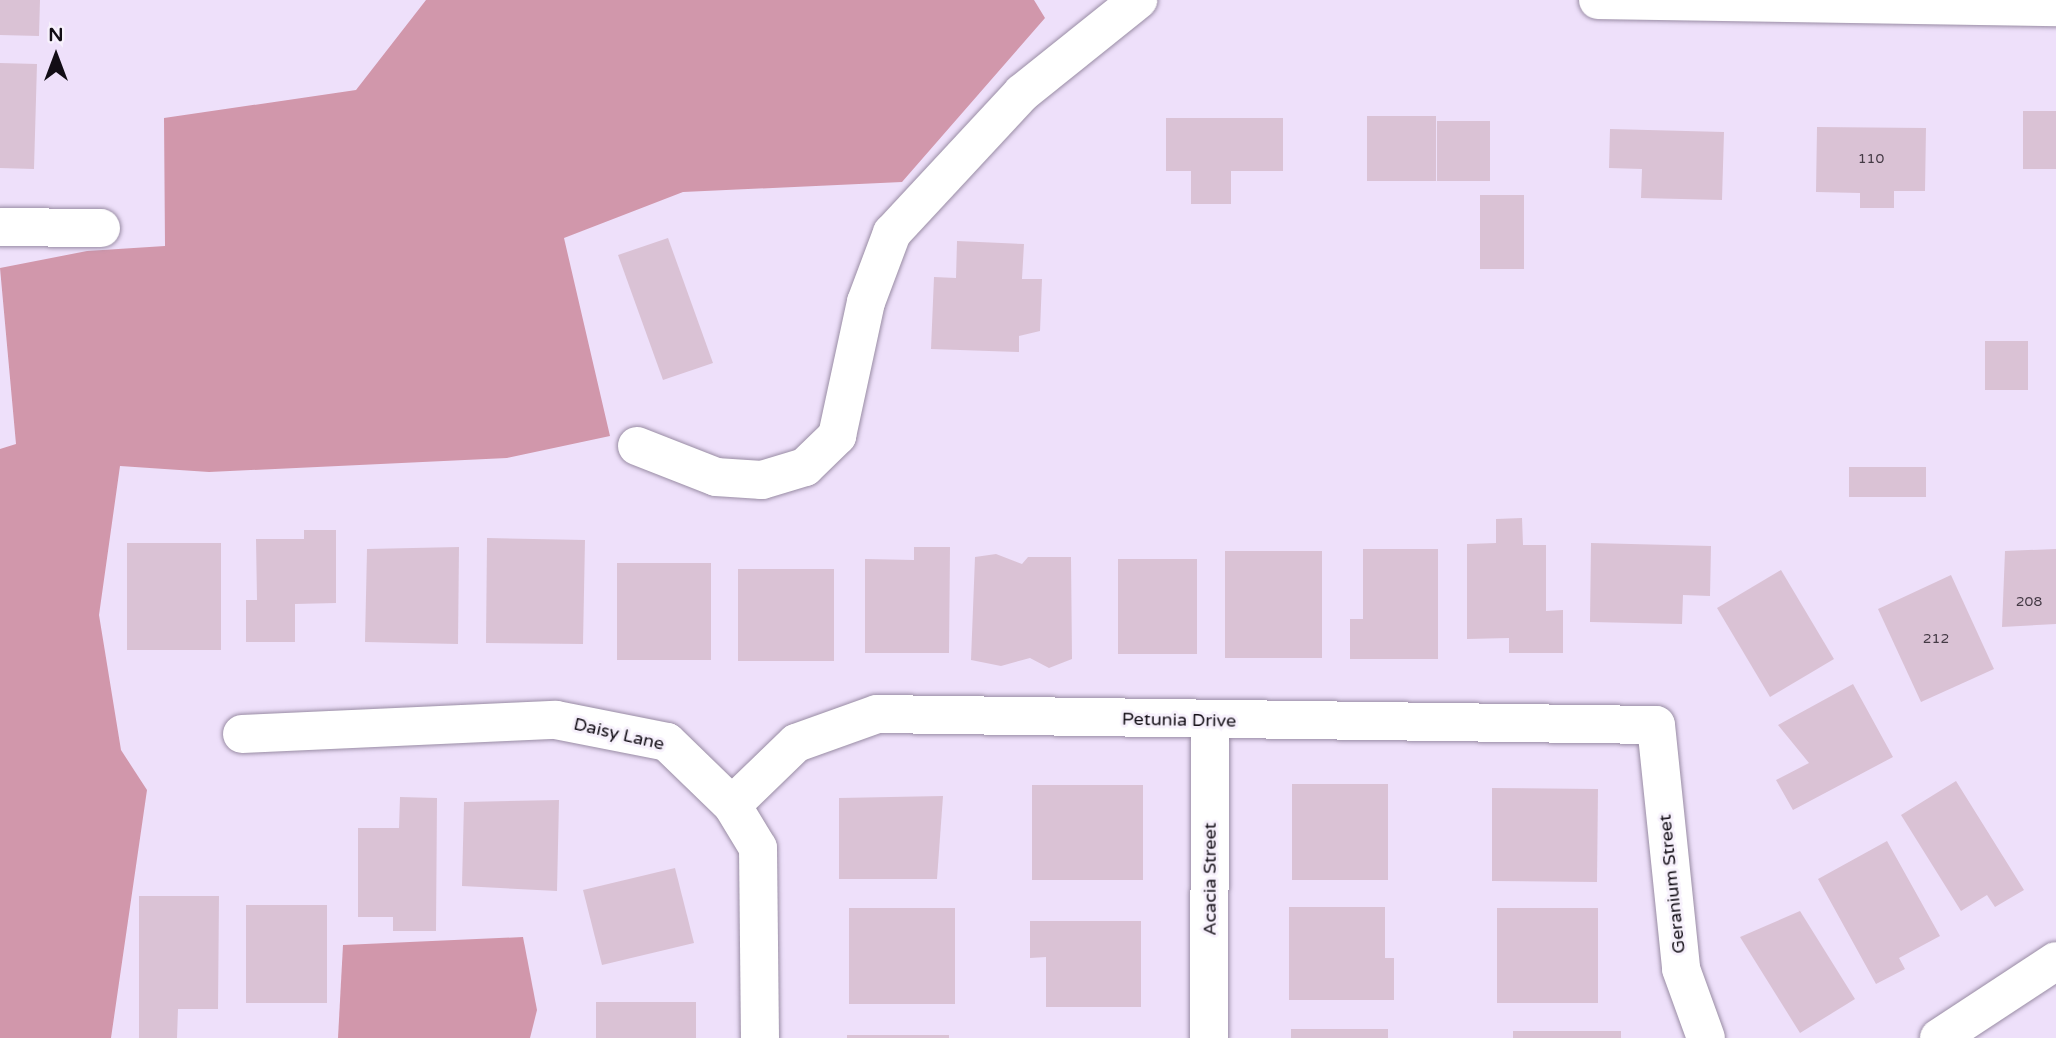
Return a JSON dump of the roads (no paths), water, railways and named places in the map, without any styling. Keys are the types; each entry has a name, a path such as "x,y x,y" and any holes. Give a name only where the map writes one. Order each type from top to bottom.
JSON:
{"street":[{"path":"637,446 716,477 762,480 805,467 837,436 866,302 892,233 1022,93 1138,0"},
{"path":"1598,0 2056,7"},
{"path":"0,227 101,228"},
{"name":"Petunia Drive","path":"732,806 796,743 877,714 1210,721 1656,725"},
{"name":"Daisy Lane","path":"242,734 556,720 667,742 732,806 758,848 760,1038"},
{"name":"Acacia Street","path":"1209,1038 1210,721"},
{"name":"Geranium Street","path":"1656,725 1681,970 1706,1038"},
{"path":"1939,1038 2056,961"}]}
